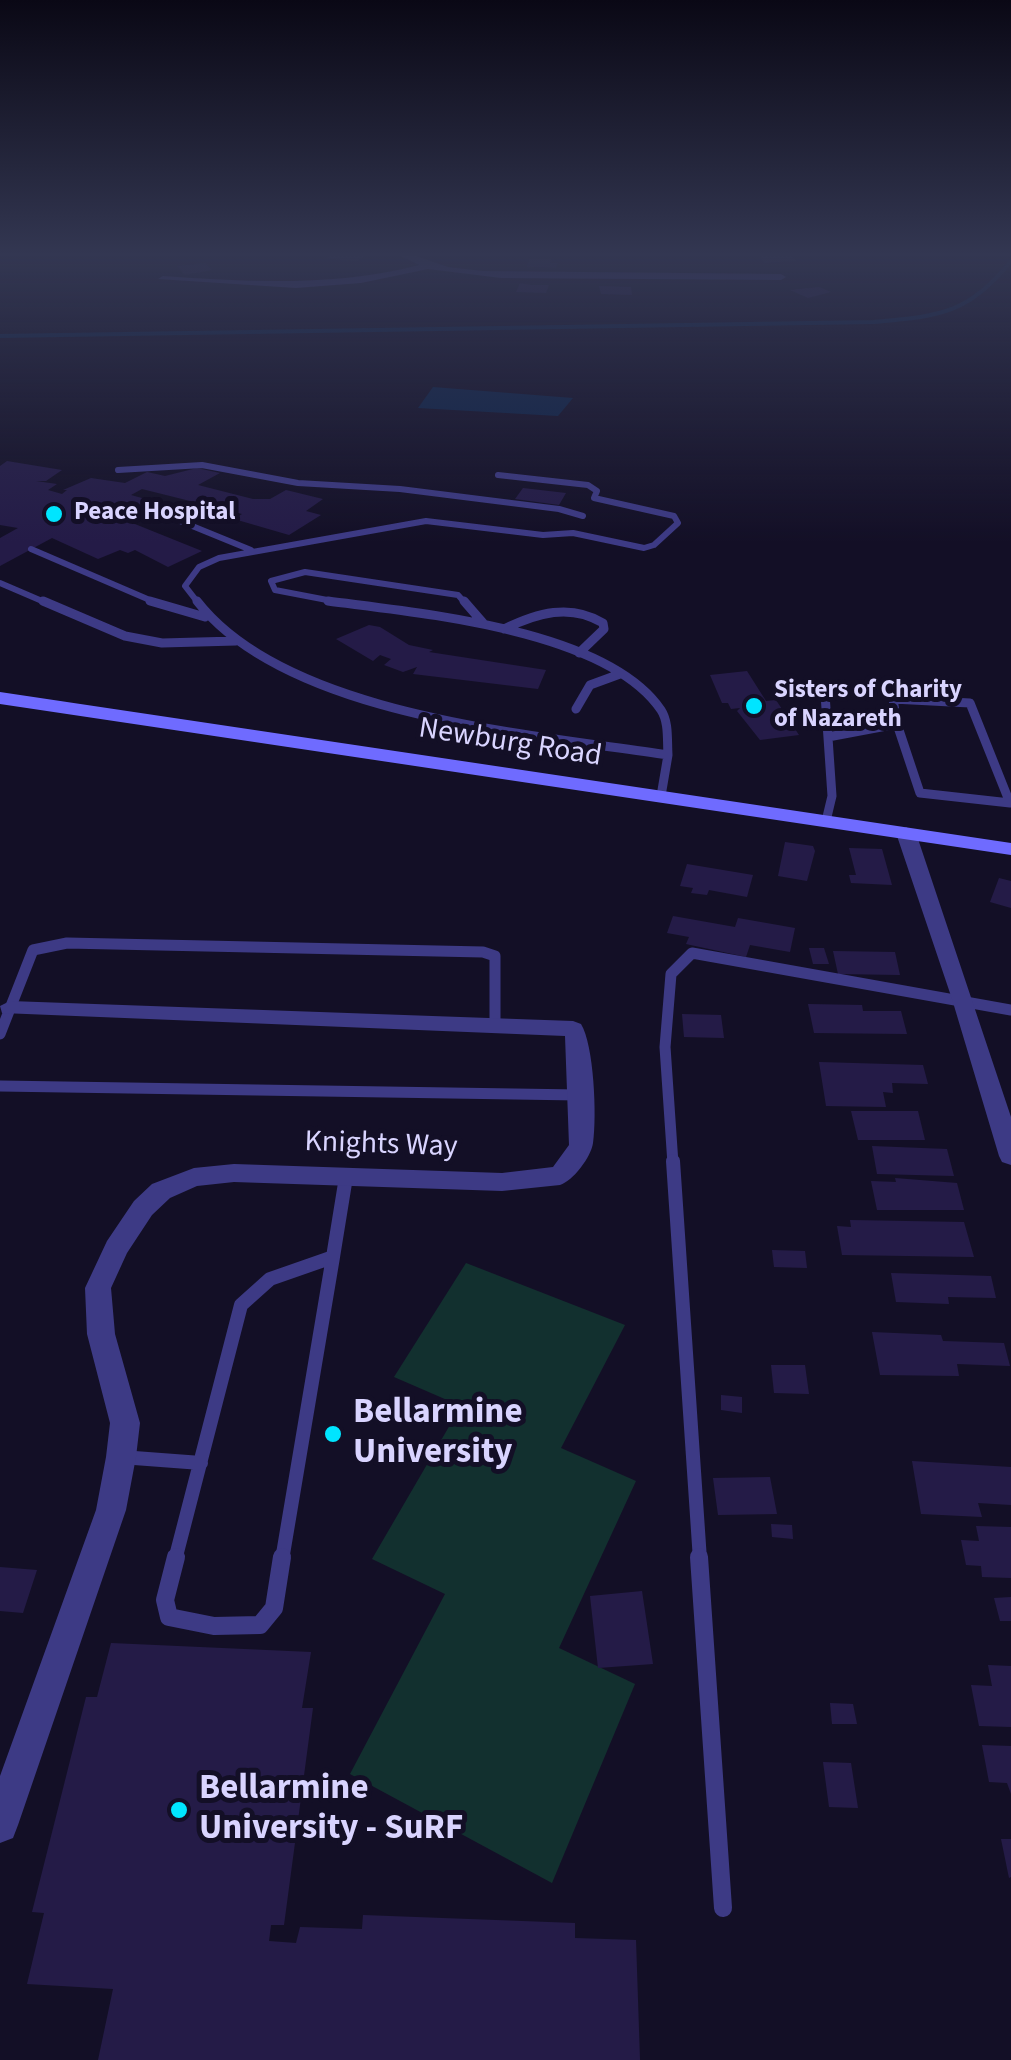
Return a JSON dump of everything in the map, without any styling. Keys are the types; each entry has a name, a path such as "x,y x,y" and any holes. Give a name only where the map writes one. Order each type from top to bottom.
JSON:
{"main road":[{"name":"Newburg Road","path":"0,698 1011,849"}],"street":[{"path":"906,833 1011,1156"},
{"name":"Knights Way","path":"1,1814 110,1510 125,1423 101,1334 98,1288 116,1248 143,1208 161,1192 194,1178 234,1173 502,1182 560,1176 581,1146 579,1041 573,1029 10,1008"}],"lane":[{"path":"118,470 202,465 298,482 416,491 559,509 583,516"},
{"path":"498,475 588,486 597,491 572,533"},
{"path":"594,498 674,516 678,523 654,546 644,548 572,533 543,535 426,521 220,558 190,576 185,586 194,605 236,640 321,684 411,712 668,755"},
{"path":"180,521 251,550"},
{"path":"31,550 138,598 209,618"},
{"path":"484,624 458,594 306,572 271,581 275,590 302,598 504,628 579,654 620,674 661,709 667,726 668,755 661,796"},
{"path":"0,583 125,636 162,644 236,640"},
{"path":"504,628 540,615 588,612 603,622 604,629 579,654"},
{"path":"576,708 590,685 620,674"},
{"path":"825,694 832,796 826,820"},
{"path":"893,699 970,703 1010,804 920,793 897,724 893,699"},
{"path":"828,737 897,724"},
{"path":"0,1034 33,950 67,943 483,952 495,956 494,1026"},
{"path":"722,1908 665,1047 671,974 692,953 1011,1010"},
{"path":"0,1086 579,1095"},
{"path":"332,1257 270,1279 247,1295 241,1306 165,1600 169,1617 185,1623 237,1628 260,1624 274,1608 346,1177"},
{"path":"121,1457 201,1463"}],"green space":[{"path":"466,1263 625,1325 561,1448 636,1481 559,1648 635,1684 552,1883 350,1774 445,1594 372,1559 461,1406 394,1377"}],"water":[{"path":"433,387 573,398 558,416 418,408"}],"building":[{"name":"Peace Hospital","path":"7,461 62,470 46,481 36,481 57,484 48,490 62,494 67,490 63,490 91,478 125,483 147,472 165,476 197,468 220,473 198,485 253,499 270,499 286,490 323,499 306,511 321,515 289,535 234,519 242,514 142,489 131,495 167,505 155,512 173,514 160,521 160,517 119,505 105,512 202,551 168,567 135,550 120,550 98,559 52,538 0,566 0,538 18,528 0,525 0,466"},
{"path":"523,488 566,493 559,505 515,499"},
{"path":"369,625 380,627 409,645 433,650 429,652 546,670 538,689 413,674 417,667 403,672 384,665 391,659 380,655 373,661 336,639"},
{"name":"Sisters of Charity of Nazareth","path":"747,671 766,701 776,700 799,735 760,740 737,711 740,708 731,709 728,703 722,703 710,675"},
{"path":"785,842 813,846 807,881 778,876"},
{"path":"849,848 882,849 892,885 851,883 849,875 856,875"},
{"path":"687,864 753,875 747,897 709,890 707,895 691,893 693,888 680,886"},
{"path":"999,878 1011,881 1011,908 990,902"},
{"path":"673,916 735,927 738,918 795,928 790,952 750,945 746,957 686,944 689,937 667,933"},
{"path":"809,948 824,948 829,964 813,964"},
{"path":"833,951 895,952 900,975 838,974"},
{"path":"808,1004 862,1005 863,1011 901,1011 907,1034 814,1033"},
{"path":"682,1014 721,1015 724,1038 684,1037"},
{"path":"819,1062 923,1065 928,1084 892,1083 893,1093 883,1092 886,1107 826,1106"},
{"path":"851,1111 918,1111 925,1140 858,1140"},
{"path":"872,1146 947,1149 954,1176 877,1174"},
{"path":"895,1178 957,1183 964,1210 877,1210 871,1181 896,1182"},
{"path":"850,1220 964,1222 974,1257 842,1255 837,1226 851,1227"},
{"path":"772,1250 805,1251 807,1268 774,1267"},
{"path":"891,1273 991,1276 996,1298 948,1297 949,1304 896,1302"},
{"path":"872,1332 941,1335 943,1341 1004,1343 1010,1366 957,1364 959,1376 880,1375"},
{"path":"771,1365 805,1365 809,1394 774,1393"},
{"path":"721,1395 742,1397 742,1413 721,1410"},
{"path":"912,1461 1011,1467 1011,1505 978,1503 982,1517 921,1514"},
{"path":"770,1477 777,1514 718,1515 713,1478"},
{"path":"771,1524 792,1525 793,1539 772,1537"},
{"path":"976,1526 1011,1527 1011,1578 982,1577 981,1566 966,1565 961,1540 979,1541"},
{"path":"0,1567 37,1570 23,1613 0,1611"},
{"path":"642,1591 653,1664 598,1668 590,1596"},
{"path":"1011,1597 1011,1621 1000,1621 994,1598"},
{"name":"Bellarmine University - SuRF","path":"111,1643 311,1652 302,1708 313,1708 284,1925 271,1925 269,1941 296,1943 300,1927 362,1929 363,1915 575,1923 575,1938 636,1940 640,2060 98,2060 113,1989 27,1984 44,1913 32,1912 86,1697 97,1697"},
{"path":"988,1665 1011,1666 1011,1727 979,1726 971,1685 992,1686"},
{"path":"830,1703 853,1704 857,1724 832,1724"},
{"path":"982,1745 1011,1746 1011,1794 1007,1783 989,1782"},
{"path":"823,1762 851,1763 858,1808 829,1807"},
{"path":"1001,1839 1011,1839 1009,1878"}],"place":[{"name":"Peace Hospital","path":"54,514"},
{"name":"Sisters of Charity of Nazareth","path":"754,706"},
{"name":"Bellarmine University","path":"333,1434"},
{"name":"Bellarmine University - SuRF","path":"179,1810"}]}
